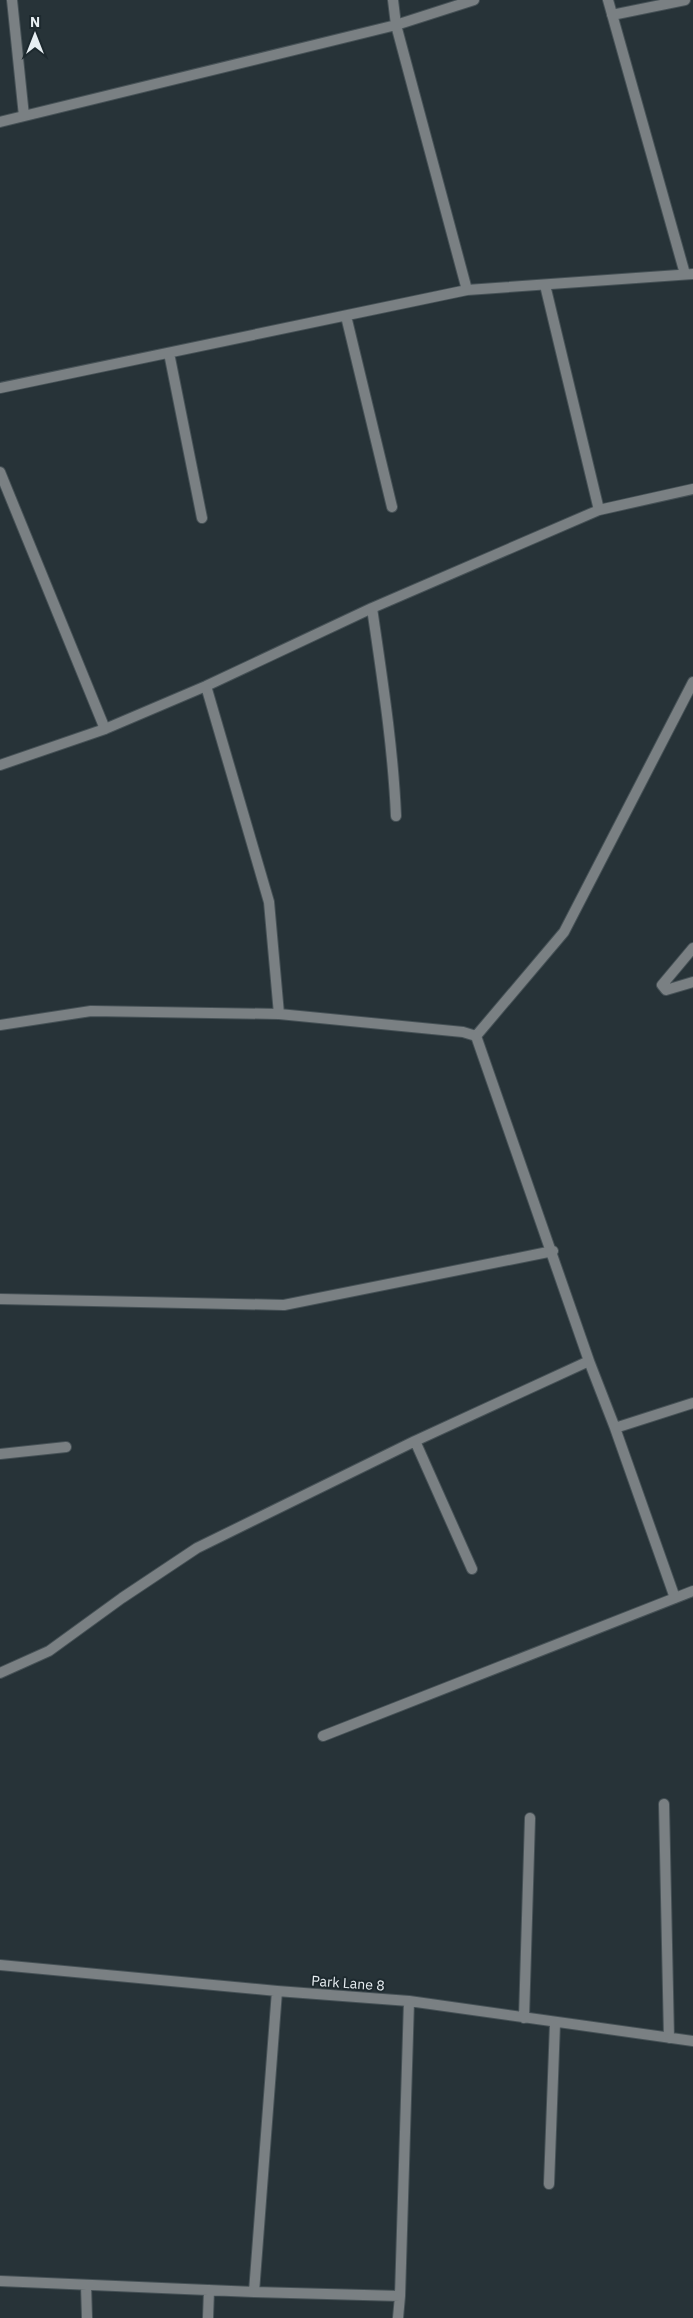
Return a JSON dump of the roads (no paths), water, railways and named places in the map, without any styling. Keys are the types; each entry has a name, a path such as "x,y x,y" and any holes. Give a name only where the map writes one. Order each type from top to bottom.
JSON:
{"street":[{"path":"12,0 24,116"},
{"path":"393,0 396,25 467,290"},
{"path":"0,122 396,25 474,0"},
{"path":"0,388 467,290 689,274 608,0"},
{"path":"612,15 685,0"},
{"path":"545,285 600,510"},
{"path":"346,316 392,507"},
{"path":"169,353 202,518"},
{"path":"0,472 105,729"},
{"path":"0,765 105,729 206,686 372,608 600,510 693,489"},
{"path":"372,608 394,767 396,816"},
{"path":"476,1036 564,932 693,682"},
{"path":"206,686 269,902 279,1014"},
{"path":"693,948 662,985 666,990 693,982"},
{"path":"0,1025 91,1011 279,1014 463,1032 476,1036"},
{"path":"476,1036 589,1361 615,1428 675,1598"},
{"path":"0,1300 284,1305 552,1251"},
{"path":"0,1673 49,1650 197,1548 415,1441 589,1361"},
{"path":"615,1428 693,1403"},
{"path":"415,1441 472,1569"},
{"path":"0,1454 66,1447"},
{"path":"323,1736 693,1591"},
{"path":"664,1804 669,2038"},
{"path":"524,2018 530,1818"},
{"name":"Park Lane 8","path":"0,1965 277,1992 409,2001 693,2041"},
{"path":"254,2292 277,1992"},
{"path":"398,2318 409,2001"},
{"path":"549,2184 555,2023"},
{"path":"0,2281 400,2296"},
{"path":"86,2285 87,2318"},
{"path":"208,2318 209,2290"}]}
